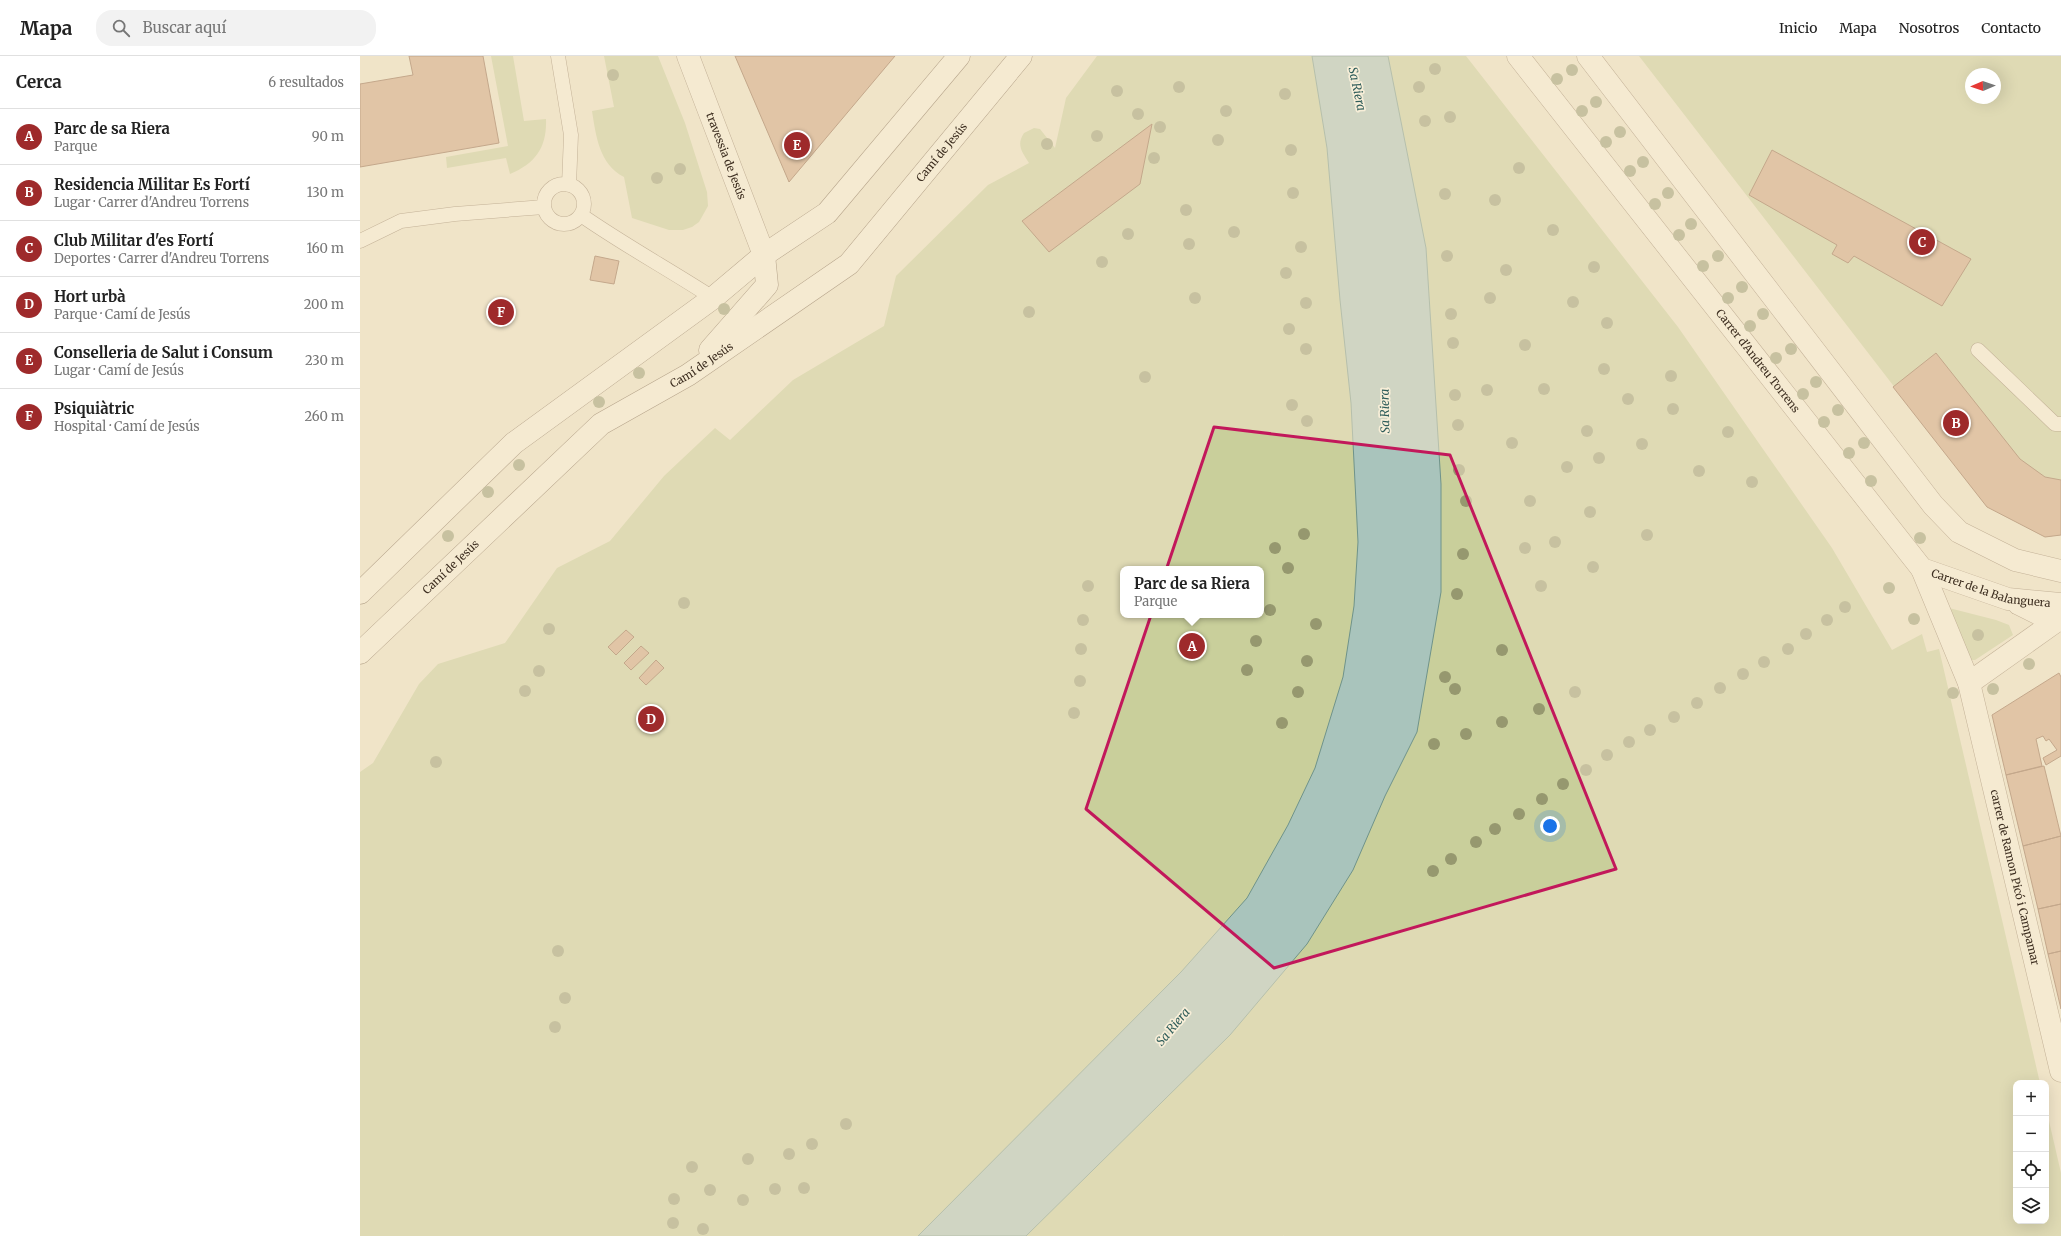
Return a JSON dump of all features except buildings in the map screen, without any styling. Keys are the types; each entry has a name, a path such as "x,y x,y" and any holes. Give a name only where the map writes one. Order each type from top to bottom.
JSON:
{"street":[{"name":"travessia de Jesús","path":"688,56 764,255 767,285 688,375"},
{"path":"360,593 514,443 713,298 764,255 827,213 959,56"},
{"name":"Camí de Jesús","path":"360,653 601,424 688,375 849,264 1021,56"},
{"name":"Carrer d'Andreu Torrens","path":"1518,56 1922,569 1969,683"},
{"path":"1588,56 1933,504 1959,532 2015,560 2061,571"},
{"name":"Carrer de la Balanguera","path":"1922,569 2008,599 2060,620"},
{"path":"1969,683 2060,620"},
{"name":"carrer de Ramon Picó i Campamar","path":"1969,683 2061,1071"}],"lane":[{"path":"558,56 571,135 569,185"},
{"path":"559,185 569,185 575,187 583,197 584,203 581,215 577,220 568,224 557,223 549,217 544,207 546,198 551,190 559,185"},
{"path":"360,241 401,221 455,214 544,207"},
{"path":"581,215 614,239 664,266 713,298"},
{"path":"1978,350 2055,424 2061,424"}],"highlighted area":[{"path":"1214,427 1450,455 1616,869 1274,968 1086,809"}],"green space":[{"path":"491,56 513,56 524,121 546,119 546,129 542,146 527,165 510,174 506,158 447,168 446,157 508,146"},
{"path":"604,56 658,56 685,123 707,192 708,206 699,222 692,227 683,230 669,230 632,218 624,177 609,165 604,157 597,139 593,120 592,111 614,107"},
{"path":"1097,56 1466,56 1678,327 1832,548 1892,650 1922,634 1927,652 1939,649 2039,1080 2013,1080 2013,1224 2049,1224 2049,1121 2061,1173 2061,1236 360,1236 360,772 373,763 419,684 438,664 505,643 557,568 610,541 664,476 715,428 730,440 793,380 884,326 896,276 988,185 1029,163 1022,152 1020,141 1024,133 1034,128 1040,129 1055,148 1066,98"},
{"path":"1639,56 2061,56 2061,535 2045,537 1987,507"},
{"path":"1949,608 1996,620 2009,625 2013,635 1975,660 1969,660"}],"water":[{"name":"Sa Riera","path":"1312,56 1388,56 1426,248 1441,484 1441,592 1417,732 1385,796 1353,870 1307,944 1230,1035 1026,1236 918,1236 1181,972 1247,898 1288,825 1315,768 1343,677 1354,606 1358,542 1351,403 1340,300 1327,148"}],"place":[{"name":"Conselleria de Salut i Consum","path":"797,145"},
{"name":"Club Militar d'es Fortí","path":"1922,242"},
{"name":"Psiquiàtric","path":"501,312"},
{"name":"Residencia Militar Es Fortí","path":"1956,423"},
{"name":"Parc de sa Riera","path":"1192,646"},
{"name":"Hort urbà","path":"651,719"}]}
